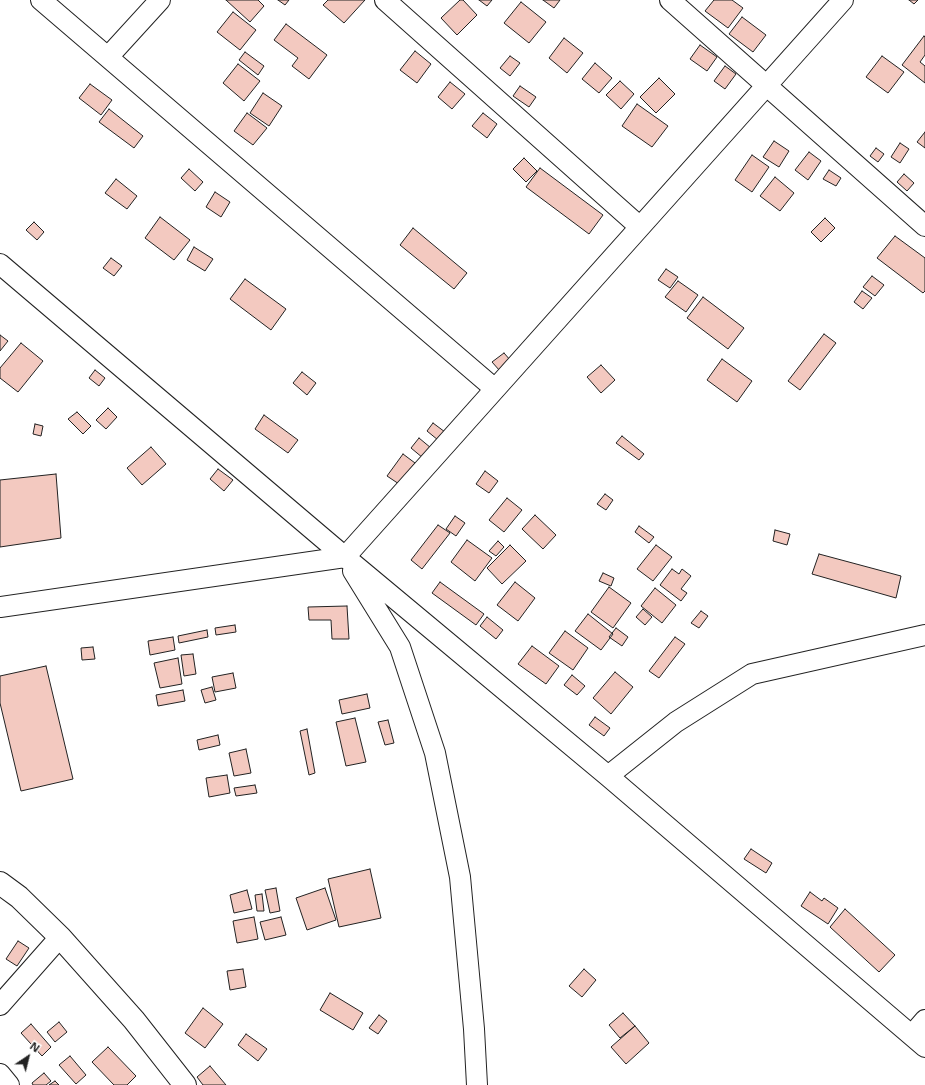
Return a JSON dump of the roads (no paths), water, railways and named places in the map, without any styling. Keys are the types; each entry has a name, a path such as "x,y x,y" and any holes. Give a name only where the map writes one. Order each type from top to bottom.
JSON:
{"highway":[{"path":"0,884 19,897 60,937 134,1020 186,1085"}],"street":[{"path":"41,0 496,389"},
{"path":"108,58 160,0"},
{"path":"385,0 640,227"},
{"path":"670,0 925,226"},
{"path":"0,607 345,557 844,0"},
{"path":"0,264 345,557 608,776 918,1041 925,1020"},
{"path":"345,557 400,647 435,753 460,877 474,1029 477,1085"},
{"path":"608,776 676,722 752,674 925,635"},
{"path":"0,1005 60,937"},
{"path":"0,1074 9,1085"}]}
